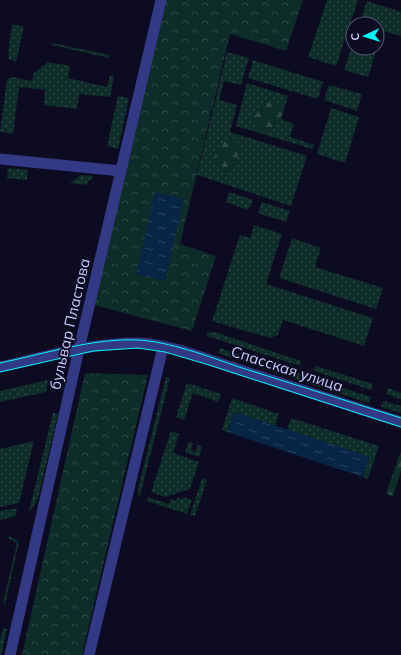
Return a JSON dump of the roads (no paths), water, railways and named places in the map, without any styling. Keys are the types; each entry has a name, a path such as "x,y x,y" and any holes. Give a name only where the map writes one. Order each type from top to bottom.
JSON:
{"street":[{"name":"бульвар Пластова","path":"10,655 160,0"},
{"path":"0,159 121,171"},
{"name":"Спасская улица","path":"0,367 79,349 106,345 150,344 197,356 401,422"},
{"path":"89,655 163,347"}],"water":[{"path":"155,192 184,199 165,281 136,274"},
{"path":"234,412 370,457 363,477 227,432"}],"tram line":[{"path":"0,363 104,341 149,341 189,350 401,418"},
{"path":"0,372 93,351 138,348 165,352 209,365 401,427"}]}
